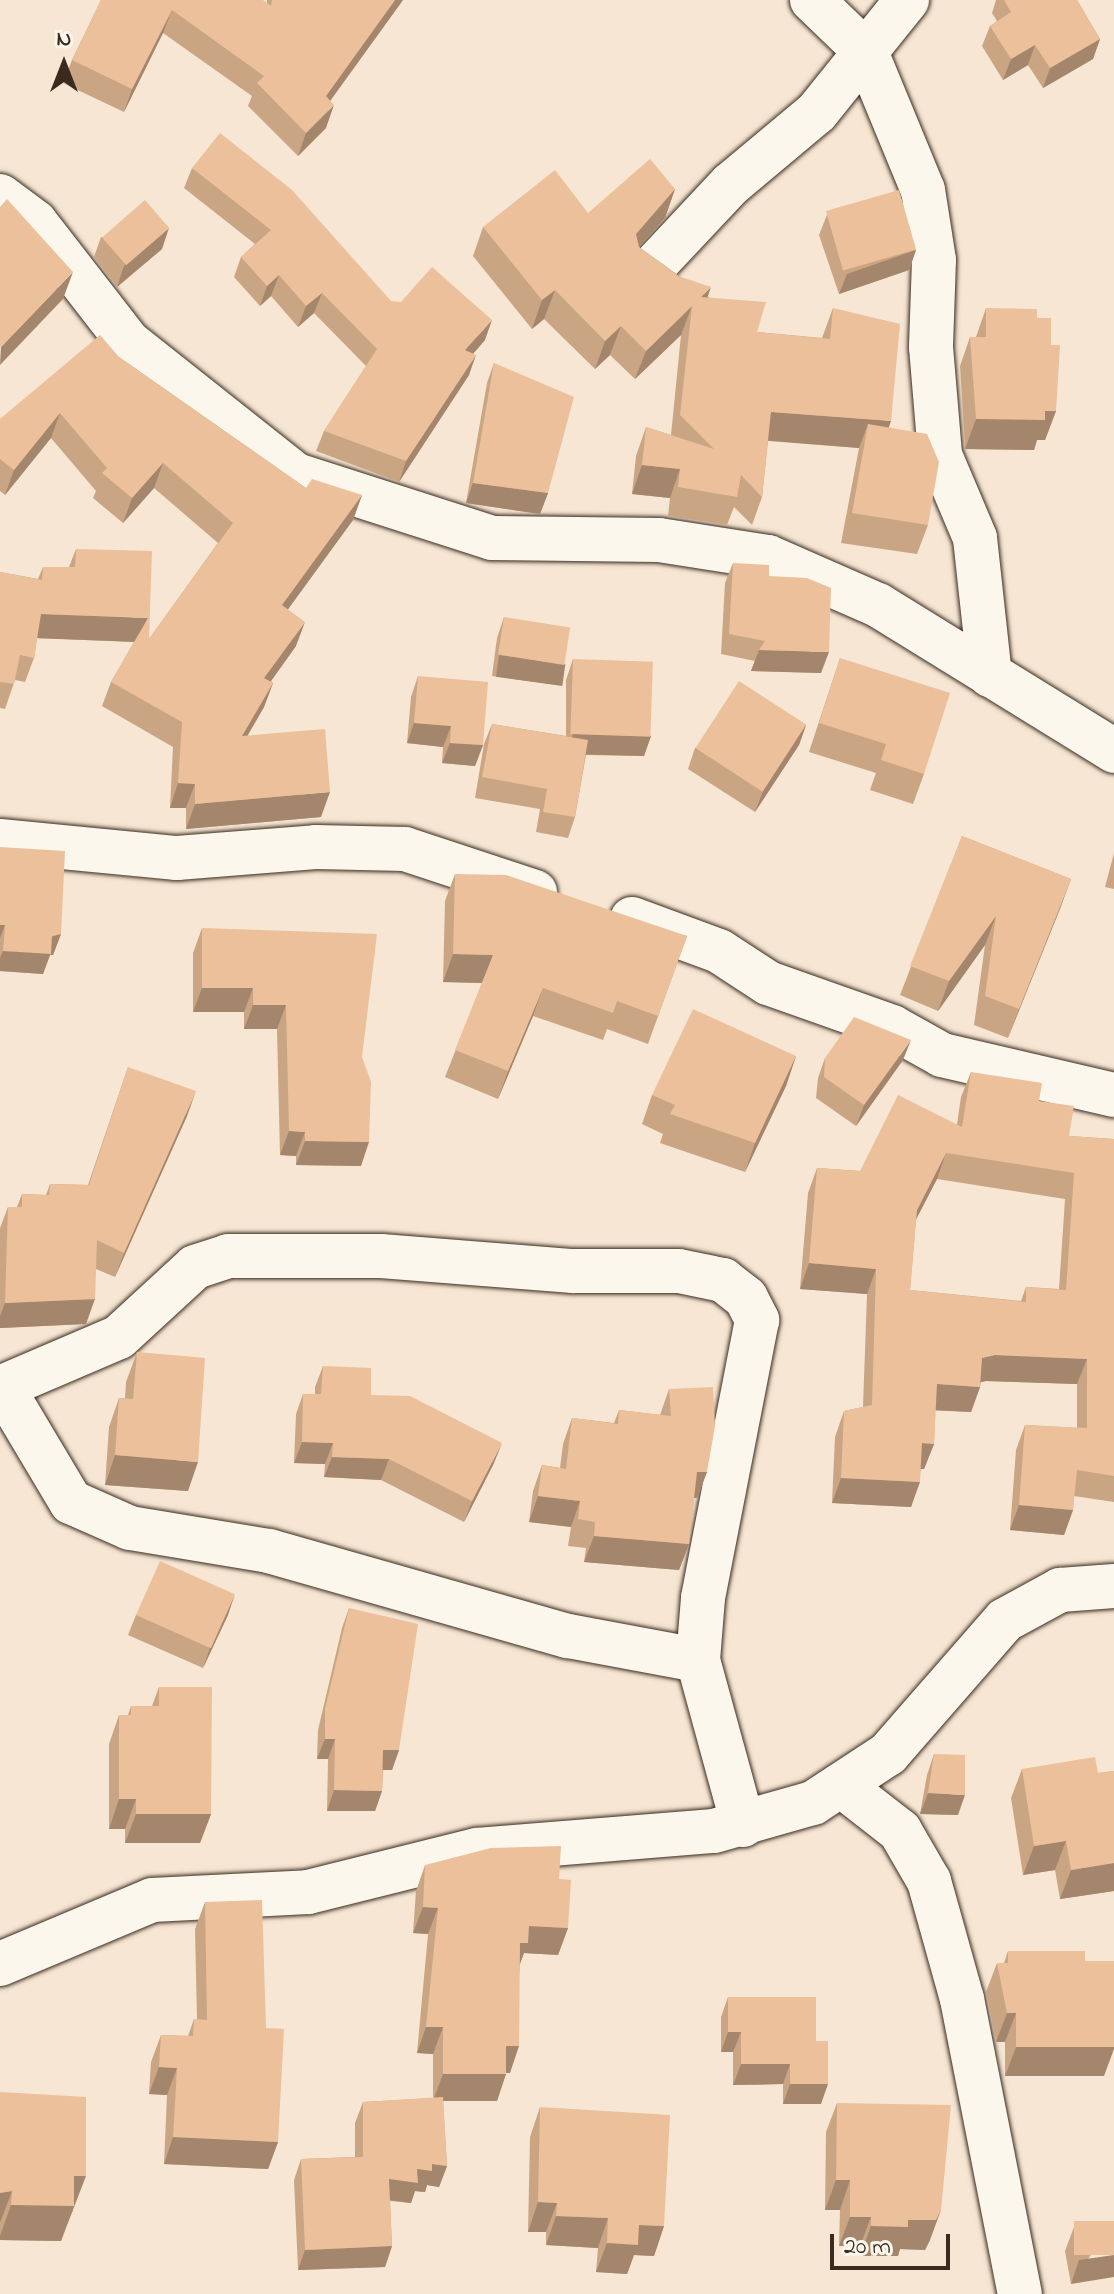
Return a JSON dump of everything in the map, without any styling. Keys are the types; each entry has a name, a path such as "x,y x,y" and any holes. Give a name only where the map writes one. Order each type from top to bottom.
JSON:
{"street":[{"path":"812,0 866,52 923,190 934,260 931,347 940,455 975,538 990,675"},
{"path":"652,268 731,184 817,112 907,0"},
{"path":"0,196 35,222 128,342 296,475 492,538 659,540 768,557 864,598 1114,751"},
{"path":"0,841 177,858 316,847 405,849 663,928 768,983 892,1027 976,1067 1114,1095"},
{"path":"698,1660 568,1636 269,1551 130,1528 71,1502 2,1388 119,1337 195,1267 228,1256 381,1256 573,1271 679,1271 723,1280 746,1298 757,1320 703,1598 698,1660 743,1825"},
{"path":"0,1964 152,1900 308,1892 477,1850 743,1825 813,1803 888,1754 1005,1620 1060,1590 1114,1586"},
{"path":"841,1785 900,1831 929,1881 962,1999 1020,2294"}],"building":[{"path":"101,0 263,0 271,6 272,0 395,0 326,96 334,105 306,133 257,83 264,76 172,10 132,89 72,60"},
{"path":"1004,0 1077,0 1100,39 1050,68 1035,45 1011,59 990,26 1011,12"},
{"path":"220,133 292,190 391,301 401,302 432,267 492,320 465,350 476,355 406,461 324,431 377,349 322,293 306,306 279,275 267,286 241,257 271,230 192,168"},
{"path":"650,159 675,189 636,234 639,247 678,276 711,287 701,297 766,302 757,332 830,339 833,308 900,324 891,421 771,412 762,497 741,475 737,497 678,487 680,469 642,465 646,427 714,449 680,415 692,306 646,351 621,326 605,341 555,290 542,300 483,227 555,170 588,213"},
{"path":"899,190 916,250 843,271 826,211"},
{"path":"7,199 73,272 1,347 0,207"},
{"path":"145,200 169,228 126,265 102,237"},
{"path":"986,308 1037,309 1037,318 1051,318 1051,345 1060,345 1056,411 1045,411 1045,420 976,419 970,337 986,337"},
{"path":"100,335 119,357 306,488 312,479 362,495 282,605 305,622 264,678 273,683 242,736 325,729 330,792 195,804 195,784 178,783 182,722 111,682 148,618 41,614 34,658 20,655 14,684 0,682 0,572 42,580 43,567 75,567 76,549 152,551 149,639 233,523 163,463 132,498 102,473 107,468 60,413 14,470 0,459 0,419"},
{"path":"494,363 574,397 548,493 473,483"},
{"path":"868,424 927,434 939,462 928,525 852,513"},
{"path":"733,563 769,565 769,576 807,578 831,588 829,652 759,650 765,641 729,634"},
{"path":"504,617 570,627 564,665 498,655"},
{"path":"840,658 950,693 924,774 881,760 886,744 819,723"},
{"path":"573,659 653,662 650,737 570,734"},
{"path":"418,676 488,682 483,745 450,743 451,726 414,723"},
{"path":"739,681 806,725 763,792 695,748"},
{"path":"492,724 588,740 575,817 543,812 547,789 482,777"},
{"path":"962,836 1071,879 1019,1009 985,996 996,916 949,981 910,966"},
{"path":"0,847 65,851 61,934 52,936 51,954 3,951 5,925 0,925"},
{"path":"455,874 506,875 687,936 658,1016 617,1001 613,1013 543,988 508,1071 455,1050 493,955 453,954"},
{"path":"202,928 377,934 362,1057 371,1082 369,1142 305,1141 305,1132 289,1131 286,1005 253,1005 253,988 202,988"},
{"path":"693,1009 796,1056 755,1143 670,1114 675,1105 652,1095"},
{"path":"854,1017 911,1040 864,1105 824,1077 825,1058"},
{"path":"128,1067 196,1091 124,1253 97,1240 95,1299 5,1303 8,1207 22,1207 22,1194 49,1195 50,1184 89,1185"},
{"path":"971,1072 1042,1083 1039,1101 1074,1106 1069,1136 1114,1139 1114,1476 1077,1470 1073,1510 1019,1505 1025,1425 1087,1428 1087,1359 995,1355 982,1358 980,1387 937,1384 934,1444 922,1443 920,1482 841,1478 844,1411 872,1405 876,1269 809,1263 817,1168 860,1171 898,1095 962,1127","holes":["946,1153 1074,1173 1066,1290 1026,1287 1026,1302 910,1290 917,1210"]},
{"path":"137,1352 205,1358 198,1462 115,1455 119,1398 133,1399"},
{"path":"323,1366 371,1368 371,1395 410,1396 502,1443 472,1501 389,1459 332,1457 333,1443 302,1442 303,1394 321,1394"},
{"path":"713,1387 715,1426 707,1472 697,1472 689,1544 594,1536 595,1522 578,1519 580,1501 538,1496 542,1465 566,1469 572,1418 618,1424 619,1410 671,1416 669,1389"},
{"path":"160,1561 235,1594 211,1648 136,1615"},
{"path":"349,1608 418,1624 399,1750 383,1750 382,1791 334,1790 335,1739 325,1739 325,1709"},
{"path":"159,1687 212,1687 211,1814 136,1814 136,1799 119,1799 119,1715 131,1715 131,1706 159,1706"},
{"path":"934,1754 965,1755 965,1795 928,1793"},
{"path":"1095,1757 1098,1773 1114,1771 1114,1863 1071,1870 1066,1841 1034,1846 1022,1769"},
{"path":"561,1846 559,1879 571,1880 568,1928 529,1926 528,1943 520,1943 519,2046 506,2046 506,2074 443,2074 443,2027 426,2027 438,1908 423,1907 425,1865 491,1848"},
{"path":"262,1900 266,2028 284,2029 278,2142 173,2137 177,2068 159,2067 161,2035 193,2036 194,2019 207,2020 205,1902"},
{"path":"1008,1951 1085,1951 1085,1961 1114,1961 1114,2047 1016,2047 1016,2013 1007,2013 997,1963 1008,1963"},
{"path":"728,1997 816,1997 816,2041 828,2041 828,2084 790,2084 790,2064 741,2064 741,2032 728,2032"},
{"path":"0,2092 86,2097 86,2176 74,2176 74,2206 11,2205 12,2191 0,2193"},
{"path":"443,2097 447,2166 432,2164 432,2171 417,2169 418,2183 389,2179 392,2246 305,2250 301,2159 363,2157 363,2102"},
{"path":"837,2103 951,2105 941,2210 936,2220 908,2220 908,2227 871,2226 871,2217 850,2217 850,2180 836,2180"},
{"path":"540,2107 670,2115 664,2226 639,2225 638,2245 607,2243 608,2218 556,2216 557,2203 538,2202"},
{"path":"1074,2221 1114,2221 1114,2255 1074,2255"}]}
